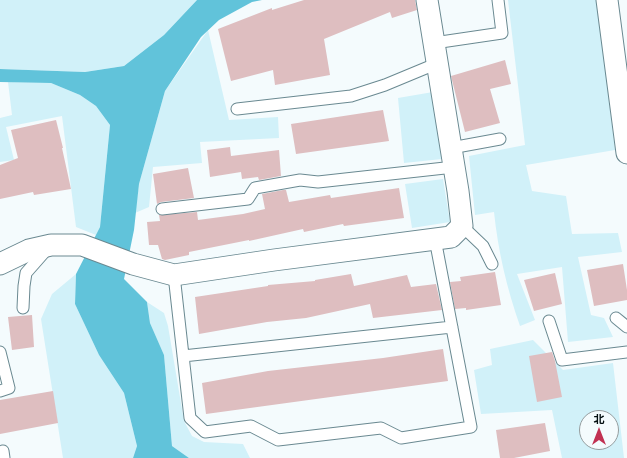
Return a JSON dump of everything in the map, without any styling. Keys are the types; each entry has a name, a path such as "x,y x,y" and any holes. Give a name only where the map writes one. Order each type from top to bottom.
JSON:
{"street":[{"path":"0,264 29,250 51,245 82,245 133,264 174,275 274,260 451,237 462,226 438,63 427,0"},
{"path":"607,0 627,153"}],"lane":[{"path":"434,43 502,32 498,0"},
{"path":"237,109 351,96 385,86 438,63"},
{"path":"162,209 248,198 255,188 300,180 318,182 452,157 500,140"},
{"path":"462,226 483,246 492,264"},
{"path":"174,275 190,418 205,432 251,426 278,440 381,428 401,438 471,427 435,239"},
{"path":"23,308 26,273 51,245"},
{"path":"616,318 627,327"},
{"path":"549,321 562,360 627,352"},
{"path":"183,356 452,327"},
{"path":"0,352 9,388 0,391"}],"shaded area":[{"path":"0,0 197,0 164,35 124,66 85,72 0,69"},
{"path":"508,0 597,0 615,150 526,165 532,191 566,196 572,234 618,233 622,252 578,257 591,315 604,318 613,337 568,342 562,267 517,274 535,320 520,326 504,270 494,212 475,215 469,156 525,145"},
{"path":"208,30 229,120 278,117 279,138 200,142 202,163 153,167 149,207 135,213 139,184 165,91"},
{"path":"8,82 51,83 80,95 96,106 110,125 100,227 96,235 76,227 62,116 6,127 14,160 0,162 0,118 12,115"},
{"path":"433,92 442,159 404,163 398,98"},
{"path":"443,179 450,222 412,228 405,184"},
{"path":"76,274 75,304 99,355 124,393 137,446 133,458 63,458 41,319 52,294"},
{"path":"147,302 164,313 168,326 184,421 192,436 204,442 243,444 250,458 189,458 172,446 164,355 150,323"},
{"path":"533,340 563,370 613,363 618,410 579,410 579,450 619,450 619,415 624,458 562,458 552,410 481,414 474,370 492,365 490,349"}],"water":[{"path":"197,0 262,0 252,2 219,20 201,37 165,91 139,184 134,230 124,279 147,302 150,323 164,355 172,446 189,458 133,458 137,446 124,393 99,355 75,304 76,274 100,227 110,125 96,106 80,95 51,83 0,82 0,69 85,72 124,66 164,35"}],"building":[{"path":"304,0 415,0 417,10 392,18 390,12 324,39 330,75 275,85 273,70 231,81 218,29 272,8 272,10"},
{"path":"505,60 511,84 490,89 500,123 465,132 451,76"},
{"path":"383,110 389,141 296,154 291,124"},
{"path":"56,120 71,189 34,195 33,192 0,199 0,165 18,158 11,130"},
{"path":"230,147 231,156 279,150 281,176 259,180 258,177 242,179 241,172 210,177 207,150"},
{"path":"188,168 194,198 161,202 157,204 153,174"},
{"path":"399,188 404,218 344,226 343,224 304,232 303,229 189,252 189,255 165,260 162,259 158,245 149,245 147,222 160,221 159,215 197,212 198,220 243,214 265,209 262,194 283,190 286,190 289,202 330,195 331,198"},
{"path":"623,264 627,300 594,306 587,270"},
{"path":"495,272 501,305 466,310 466,308 455,309 450,282 461,281 460,277"},
{"path":"555,273 562,304 534,311 524,280"},
{"path":"351,274 354,286 407,275 411,287 436,284 442,310 373,318 370,304 306,318 267,322 199,334 195,297 268,285 315,281"},
{"path":"32,315 34,347 12,350 8,317"},
{"path":"443,349 448,381 206,414 202,383 268,371 383,358"},
{"path":"552,352 562,397 537,402 529,356"},
{"path":"53,391 58,423 0,434 0,400"},
{"path":"545,423 550,451 514,458 500,458 496,430"}]}
